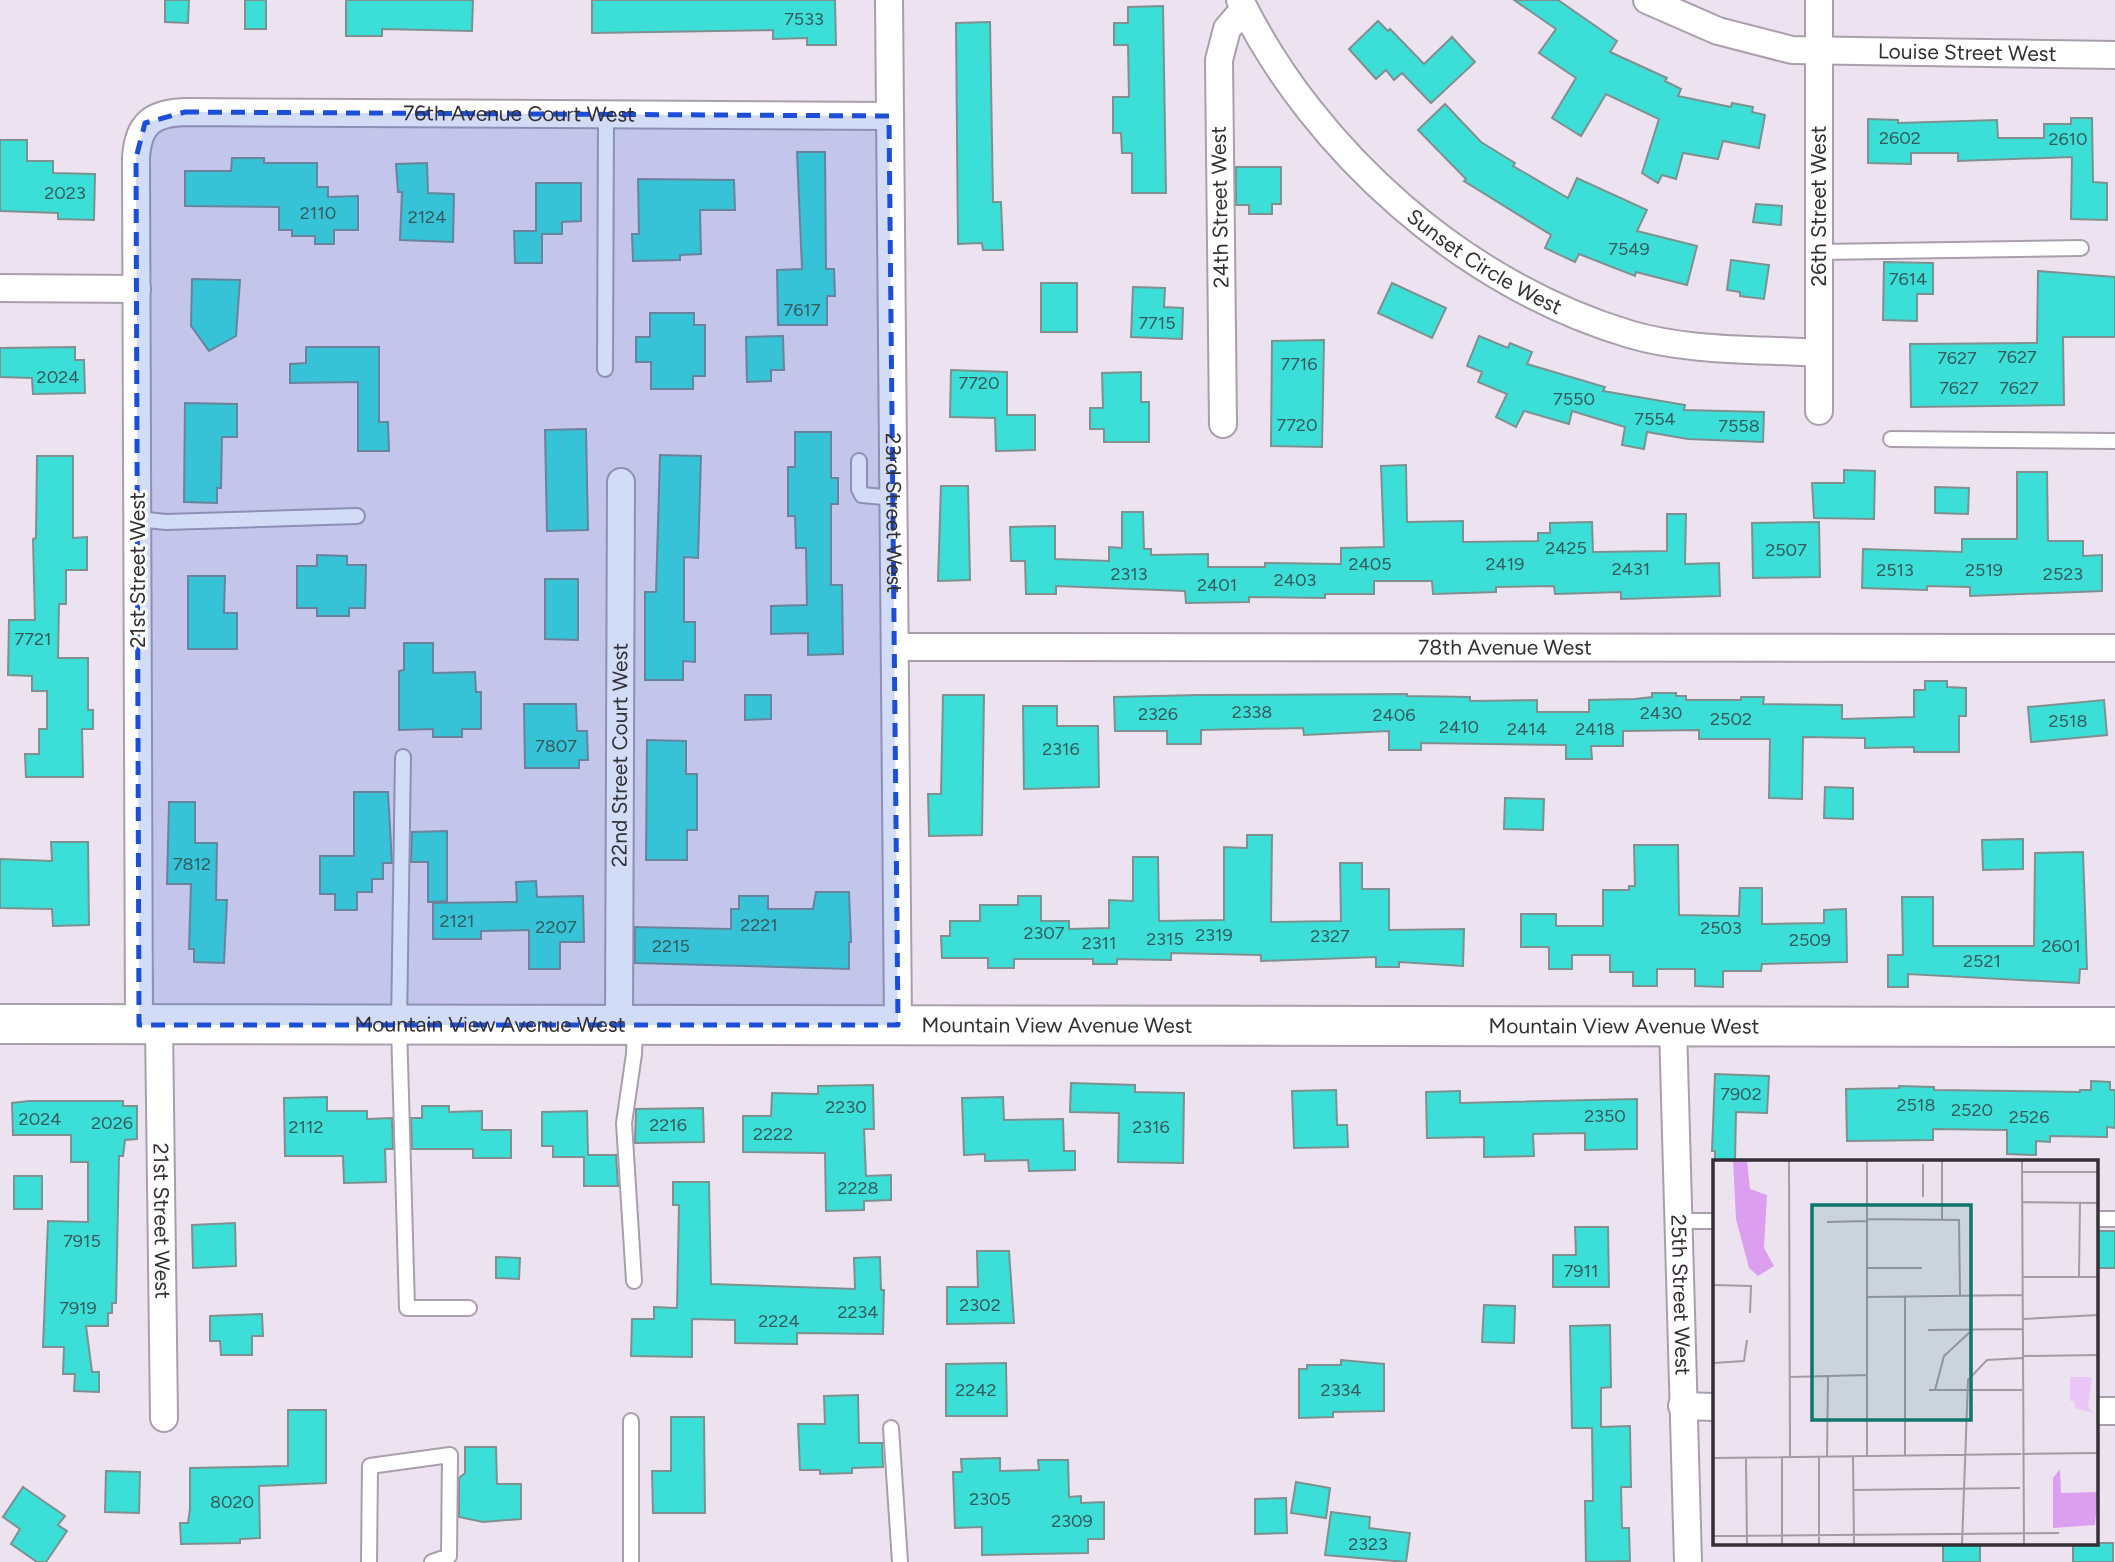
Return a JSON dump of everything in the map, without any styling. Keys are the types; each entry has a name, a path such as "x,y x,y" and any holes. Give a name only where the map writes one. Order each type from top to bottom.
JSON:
{"street":[{"name":"23rd Street West","path":"889,0 898,1025"},
{"name":"Louise Street West","path":"1647,0 1687,19 1777,48 1819,52 2115,55"},
{"name":"26th Street West","path":"1819,0 1819,411"},
{"name":"Sunset Circle West","path":"1242,5 1297,90 1368,176 1420,224 1478,264 1575,314 1631,334 1697,345 1819,353"},
{"name":"24th Street West","path":"1223,424 1219,60 1227,29 1242,5"},
{"name":"76th Avenue Court West","path":"150,119 185,112 889,116"},
{"name":"21st Street West","path":"150,119 142,128 137,148 138,519 149,1025 164,1418"},
{"path":"0,288 137,289"},
{"name":"22nd Street Court West","path":"621,482 627,1026"},
{"name":"78th Avenue West","path":"896,647 2115,648"},
{"name":"Mountain View Avenue West","path":"0,1024 2115,1027"},
{"name":"25th Street West","path":"1673,1027 1688,1562"},
{"path":"1682,1406 1713,1407"}],"lane":[{"path":"604,369 606,114"},
{"path":"1819,252 2081,248"},
{"path":"1891,439 2115,440"},
{"path":"859,461 859,489 862,495 894,498"},
{"path":"138,519 166,523 356,516"},
{"path":"403,757 399,1026 407,1308 469,1308"},
{"path":"627,1026 634,1054 624,1123 634,1281"},
{"path":"1677,1221 1713,1221"},
{"path":"631,1421 631,1562"},
{"path":"891,1428 900,1562"},
{"path":"369,1562 370,1466 450,1455 449,1556 432,1562"}],"highlighted area":[{"path":"185,112 889,116 898,1025 139,1025 136,158 145,123"}],"building":[{"path":"165,0 189,0 188,23 165,22"},
{"path":"245,0 266,0 266,29 245,29"},
{"path":"346,0 473,0 472,31 382,29 382,36 346,36"},
{"path":"592,0 835,0 836,45 807,45 807,38 773,39 773,30 592,33"},
{"path":"1514,0 1558,0 1617,41 1610,52 1667,78 1665,81 1681,89 1678,96 1731,107 1732,103 1753,107 1752,112 1765,115 1759,148 1723,141 1718,159 1683,153 1676,179 1662,175 1658,183 1642,173 1659,119 1606,94 1581,136 1552,118 1576,78 1539,53 1556,29"},
{"path":"1163,6 1166,193 1132,193 1132,153 1122,153 1121,133 1113,133 1113,97 1129,97 1128,45 1114,45 1114,23 1128,23 1128,7"},
{"path":"1378,21 1388,31 1390,29 1424,64 1452,37 1475,62 1431,103 1402,73 1394,80 1386,70 1376,79 1349,49"},
{"path":"990,22 993,202 1001,202 1003,250 983,250 982,243 958,244 956,23"},
{"path":"1445,104 1481,142 1515,163 1513,166 1568,198 1577,178 1647,210 1637,231 1697,246 1687,285 1636,272 1635,276 1579,254 1575,262 1545,248 1551,235 1464,181 1466,179 1418,130"},
{"path":"2071,118 2092,118 2093,182 2107,183 2107,220 2071,219 2072,157 1958,161 1958,153 1911,153 1911,164 1868,163 1868,119 1898,120 1898,123 1997,120 1998,138 2044,138 2044,124 2071,124"},
{"path":"0,140 27,140 27,161 53,161 53,173 95,174 94,220 58,219 58,213 0,211"},
{"path":"797,152 825,152 826,269 834,269 835,296 827,296 827,325 778,325 777,270 802,269"},
{"path":"232,158 264,158 264,163 317,163 317,187 328,187 328,197 358,196 358,230 334,230 334,244 315,244 315,236 292,236 292,230 279,230 279,207 185,206 185,171 231,171"},
{"path":"427,163 428,193 454,194 453,242 400,240 402,192 398,192 396,164"},
{"path":"1236,167 1281,167 1281,204 1272,204 1272,214 1249,214 1249,205 1236,205"},
{"path":"638,179 734,180 735,210 700,210 701,254 680,255 680,260 633,261 632,234 639,234"},
{"path":"536,183 581,183 581,221 562,222 562,234 542,234 542,263 515,263 514,231 536,231"},
{"path":"1756,204 1782,206 1781,225 1753,222"},
{"path":"1731,260 1769,265 1764,299 1740,296 1740,292 1727,290"},
{"path":"1884,262 1933,263 1933,294 1917,294 1917,321 1883,320"},
{"path":"2038,271 2115,277 2115,337 2063,337 2064,405 1911,407 1910,344 2037,343"},
{"path":"192,279 240,280 236,336 209,351 191,326"},
{"path":"1041,283 1077,283 1077,332 1041,332"},
{"path":"1392,283 1446,308 1432,338 1378,313"},
{"path":"1133,287 1165,288 1164,307 1183,308 1182,339 1131,337"},
{"path":"650,313 694,313 694,325 705,325 705,376 693,376 693,389 651,389 651,362 636,362 636,337 650,337"},
{"path":"783,336 784,370 771,370 771,381 747,382 746,337"},
{"path":"1479,336 1508,348 1510,343 1532,352 1527,364 1605,387 1603,391 1685,405 1684,410 1764,412 1763,442 1688,439 1647,432 1644,449 1622,445 1625,427 1572,411 1569,424 1524,411 1516,427 1496,417 1507,394 1478,382 1482,372 1467,366"},
{"path":"1324,340 1322,447 1271,446 1272,341"},
{"path":"75,347 75,360 84,360 85,393 33,394 32,378 0,377 0,348"},
{"path":"306,347 379,347 379,422 388,422 389,451 358,451 358,382 290,383 290,364 306,363"},
{"path":"951,370 1007,372 1007,415 1035,415 1035,450 996,451 995,418 950,417"},
{"path":"1141,372 1141,402 1149,402 1149,442 1104,442 1104,429 1090,429 1090,408 1103,408 1102,373"},
{"path":"185,403 237,404 237,437 222,437 221,488 217,488 217,503 184,502"},
{"path":"586,429 588,530 547,531 545,430"},
{"path":"795,432 831,432 831,478 838,478 838,504 831,504 831,585 842,585 843,654 808,655 808,633 771,634 771,606 807,605 806,548 796,548 795,516 788,516 788,467 795,467"},
{"path":"660,455 701,456 698,558 684,557 684,622 695,622 695,662 683,661 683,680 645,680 645,592 656,592"},
{"path":"37,456 73,456 73,538 87,537 87,570 66,570 66,604 59,604 58,658 88,658 88,710 93,710 93,729 82,729 83,777 26,777 25,754 39,754 39,729 47,729 47,691 32,691 32,676 8,675 9,620 35,620 33,539 36,538"},
{"path":"1406,465 1407,522 1463,521 1463,542 1538,541 1538,533 1550,533 1550,523 1592,522 1593,552 1667,551 1667,514 1686,514 1685,564 1719,563 1720,596 1621,599 1621,592 1555,594 1554,586 1496,587 1496,592 1433,594 1432,581 1374,581 1374,594 1325,594 1325,598 1249,597 1249,602 1186,603 1185,591 1056,586 1056,594 1026,594 1025,561 1011,561 1010,527 1055,526 1055,559 1109,561 1109,547 1122,548 1122,512 1143,512 1144,549 1151,549 1151,555 1208,554 1208,567 1265,567 1265,563 1341,564 1341,548 1384,547 1381,466"},
{"path":"1844,470 1875,471 1874,519 1814,518 1812,483 1844,483"},
{"path":"2017,472 2047,472 2048,541 2083,541 2083,556 2102,555 2102,591 1970,596 1970,587 1927,586 1927,590 1862,588 1863,549 1962,552 1962,539 2017,539"},
{"path":"941,486 968,486 970,580 938,581"},
{"path":"1935,487 1969,488 1968,514 1935,513"},
{"path":"1819,522 1820,577 1753,578 1752,523"},
{"path":"317,555 347,556 347,565 366,565 365,608 349,608 349,616 317,616 317,608 297,608 297,566 317,566"},
{"path":"188,576 225,576 224,613 237,613 237,649 188,649"},
{"path":"545,579 578,579 578,640 545,639"},
{"path":"404,643 433,643 433,673 475,672 476,692 481,692 481,729 462,729 462,737 433,737 433,729 399,730 399,671 404,670"},
{"path":"1925,681 1947,681 1947,687 1966,688 1966,716 1959,716 1959,752 1914,752 1914,747 1865,748 1865,738 1803,737 1802,799 1769,798 1770,739 1699,739 1699,730 1623,731 1623,746 1591,746 1592,759 1566,759 1566,745 1421,743 1421,750 1389,750 1389,731 1304,735 1303,728 1201,730 1201,744 1167,744 1167,731 1115,731 1114,697 1200,695 1407,694 1470,697 1470,701 1537,700 1537,712 1589,712 1589,700 1635,699 1652,697 1652,693 1676,693 1676,696 1686,696 1686,700 1741,700 1741,697 1764,697 1763,704 1842,705 1842,719 1914,717 1914,690 1925,690"},
{"path":"745,695 771,695 771,719 745,720"},
{"path":"943,695 984,695 982,835 929,836 928,794 941,794"},
{"path":"2104,700 2107,735 2031,742 2028,707"},
{"path":"524,704 576,704 577,731 587,731 588,760 579,760 579,768 525,768"},
{"path":"1023,706 1057,706 1057,726 1098,726 1099,787 1024,789"},
{"path":"647,740 686,741 686,774 697,774 697,830 687,830 687,860 646,860"},
{"path":"1825,787 1853,788 1853,819 1824,818"},
{"path":"354,792 388,792 392,863 383,863 383,879 372,879 372,892 357,892 357,910 335,910 335,894 320,894 320,856 354,856"},
{"path":"1505,798 1544,799 1543,830 1504,829"},
{"path":"169,802 195,802 195,843 217,843 216,900 227,900 224,963 194,962 194,949 189,949 191,884 167,884"},
{"path":"447,831 447,901 428,902 428,862 411,862 412,832"},
{"path":"1247,835 1272,835 1271,922 1341,921 1340,863 1362,863 1362,889 1389,889 1389,930 1464,929 1463,966 1399,962 1399,967 1376,967 1376,957 1261,961 1261,955 1171,953 1171,960 1117,959 1117,964 1093,964 1093,959 1014,959 1014,968 988,968 988,958 942,958 941,936 950,936 950,921 980,921 980,905 1018,905 1018,896 1041,896 1041,921 1069,921 1069,929 1109,928 1109,900 1133,901 1133,857 1158,857 1159,921 1224,920 1224,847 1247,848"},
{"path":"2023,839 2023,869 1983,870 1982,840"},
{"path":"51,842 88,842 89,925 53,926 52,909 0,908 0,859 52,861"},
{"path":"1634,845 1678,845 1679,915 1739,916 1740,888 1762,888 1762,924 1824,923 1824,910 1846,909 1847,962 1762,964 1761,971 1723,971 1723,987 1695,986 1695,969 1657,969 1657,986 1633,986 1633,972 1610,972 1610,955 1572,955 1572,969 1549,969 1549,947 1521,947 1521,914 1556,914 1556,926 1603,926 1603,890 1629,890 1629,886 1635,886"},
{"path":"2083,852 2087,969 2080,969 2079,983 1908,974 1908,987 1888,987 1888,955 1903,955 1902,897 1933,897 1933,946 2034,946 2035,853"},
{"path":"536,881 537,897 583,896 584,942 560,942 560,969 529,969 529,930 481,931 481,939 433,939 433,903 517,902 516,882"},
{"path":"816,892 849,892 849,969 635,963 635,927 731,929 731,909 739,909 739,896 768,896 768,909 813,909"},
{"path":"1715,1074 1769,1076 1767,1113 1736,1112 1735,1160 1715,1160 1715,1151 1712,1151"},
{"path":"2091,1081 2110,1082 2110,1090 2115,1090 2115,1128 2107,1127 2107,1137 2050,1136 2050,1142 2036,1141 2036,1155 2007,1154 2007,1130 1933,1129 1933,1140 1847,1141 1846,1089 1899,1086 1934,1087 1934,1090 2080,1092 2091,1090"},
{"path":"1071,1083 1135,1085 1135,1092 1184,1093 1183,1163 1118,1162 1119,1113 1070,1112"},
{"path":"873,1085 874,1129 864,1129 866,1176 891,1175 891,1200 864,1201 864,1210 826,1211 825,1153 743,1152 743,1116 771,1116 772,1093 818,1094 818,1086"},
{"path":"1336,1090 1337,1125 1347,1125 1348,1147 1294,1148 1292,1091"},
{"path":"1460,1091 1460,1103 1637,1099 1637,1149 1585,1150 1585,1133 1533,1134 1534,1156 1484,1157 1484,1137 1427,1138 1426,1092"},
{"path":"327,1097 327,1111 367,1111 367,1119 392,1118 393,1149 385,1149 386,1182 344,1183 343,1156 285,1156 284,1098"},
{"path":"1003,1097 1004,1120 1063,1119 1064,1151 1075,1151 1075,1170 1029,1171 1028,1160 985,1161 985,1154 964,1155 962,1098"},
{"path":"123,1101 123,1106 137,1106 137,1139 125,1140 123,1156 119,1156 116,1303 112,1303 112,1313 108,1313 108,1326 86,1326 92,1372 99,1372 99,1392 74,1391 75,1374 63,1374 64,1347 43,1347 48,1221 88,1222 88,1162 71,1162 71,1135 13,1135 12,1103"},
{"path":"422,1106 449,1106 449,1112 482,1111 482,1130 511,1130 511,1158 473,1158 473,1149 412,1149 411,1118 422,1118"},
{"path":"703,1108 704,1142 635,1143 636,1109"},
{"path":"587,1111 588,1155 616,1155 618,1186 584,1186 584,1157 553,1157 553,1146 542,1146 542,1112"},
{"path":"14,1176 42,1176 42,1209 14,1209"},
{"path":"673,1182 709,1182 711,1284 855,1289 854,1258 880,1257 881,1290 884,1290 883,1334 797,1333 797,1344 735,1343 735,1320 692,1319 692,1357 631,1356 632,1319 654,1319 654,1307 677,1308 679,1205 673,1205"},
{"path":"235,1223 236,1266 193,1268 192,1225"},
{"path":"1575,1227 1608,1227 1609,1287 1553,1287 1553,1255 1576,1255"},
{"path":"2098,1231 2115,1231 2115,1268 2098,1268"},
{"path":"977,1251 1009,1251 1014,1323 947,1324 947,1287 978,1287"},
{"path":"496,1257 520,1258 519,1279 496,1278"},
{"path":"1484,1305 1515,1306 1514,1343 1482,1342"},
{"path":"262,1314 263,1336 252,1336 252,1355 221,1355 220,1341 210,1341 210,1316"},
{"path":"1610,1325 1611,1387 1601,1388 1601,1427 1630,1426 1631,1487 1621,1487 1622,1528 1629,1528 1630,1561 1586,1562 1585,1501 1593,1501 1592,1428 1572,1428 1570,1326"},
{"path":"1341,1360 1384,1364 1384,1411 1333,1412 1333,1417 1299,1418 1299,1369 1307,1369 1307,1365 1341,1365"},
{"path":"1006,1363 1007,1416 946,1416 946,1364"},
{"path":"858,1395 859,1443 882,1443 883,1467 852,1468 852,1473 820,1474 820,1470 800,1470 798,1424 825,1424 824,1396"},
{"path":"288,1410 326,1410 326,1483 259,1486 260,1538 240,1539 240,1543 181,1544 180,1523 188,1523 190,1509 190,1468 288,1466"},
{"path":"671,1417 704,1417 705,1513 653,1513 652,1471 671,1471"},
{"path":"465,1447 496,1447 497,1484 521,1484 521,1519 483,1522 459,1517 459,1478 465,1473"},
{"path":"1000,1458 1000,1471 1039,1470 1038,1460 1068,1460 1069,1497 1081,1496 1081,1503 1104,1502 1104,1539 1088,1539 1088,1553 982,1555 982,1527 955,1528 953,1472 962,1472 961,1459"},
{"path":"106,1471 140,1472 139,1513 105,1512"},
{"path":"1296,1482 1330,1488 1326,1518 1291,1513"},
{"path":"23,1487 65,1516 58,1525 67,1531 46,1562 37,1562 11,1544 20,1529 3,1517"},
{"path":"1286,1498 1287,1533 1255,1534 1255,1499"},
{"path":"1331,1512 1370,1517 1369,1528 1410,1533 1406,1562 1325,1555"},
{"path":"2113,1543 2113,1562 2073,1562 2073,1544"},
{"path":"1943,1544 1980,1544 1980,1562 1943,1562"}]}
